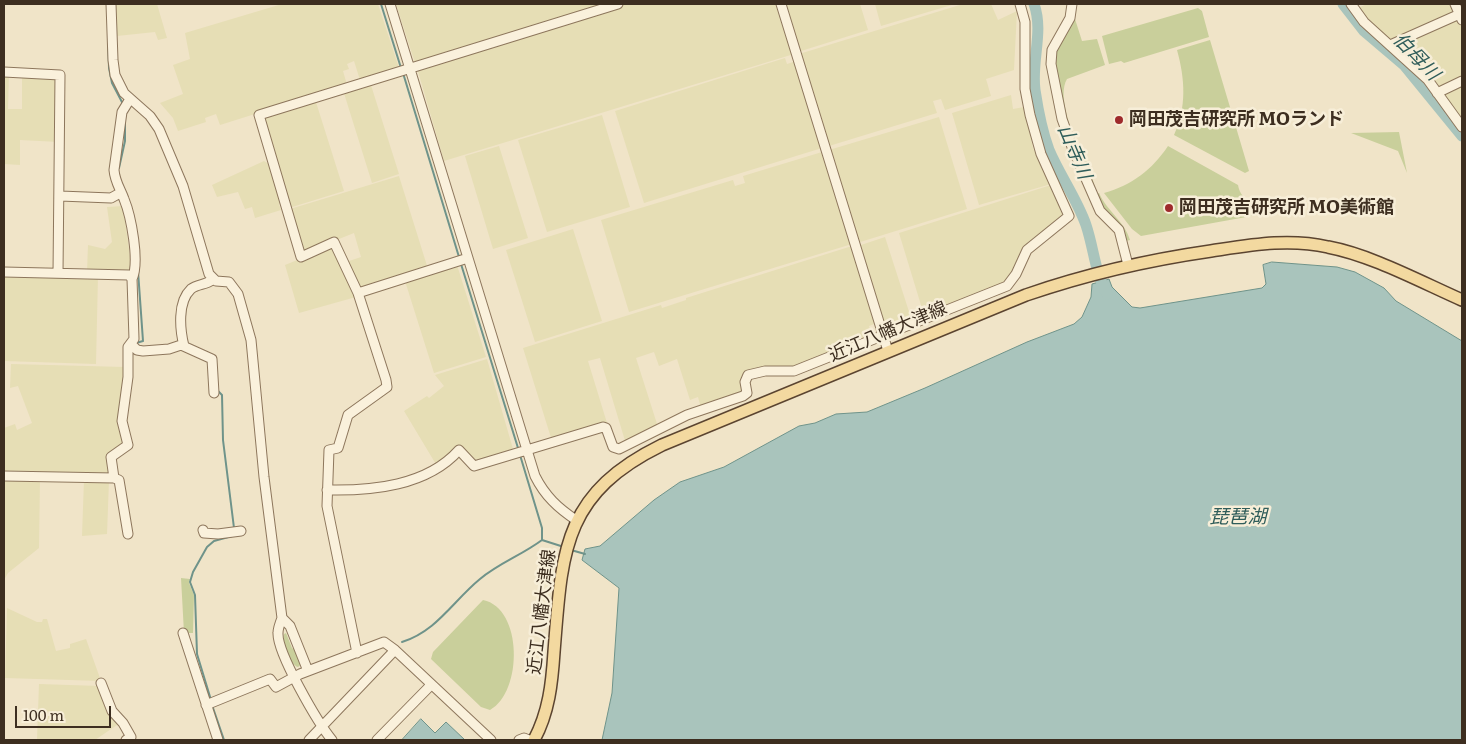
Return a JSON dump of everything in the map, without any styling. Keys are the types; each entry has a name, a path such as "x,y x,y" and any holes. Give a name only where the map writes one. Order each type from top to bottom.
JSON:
{"main road":[{"name":"近江八幡大津線","path":"534,740 545,716 550,693 559,585 566,548 576,520 586,504 611,476 648,452 1026,294 1128,265 1268,243 1301,242 1330,247 1355,255 1462,300"}],"street":[{"path":"111,4 113,60 120,88 150,116 159,129 183,186 212,280"},
{"path":"390,4 404,69 521,452 545,493 563,512 576,520"},
{"path":"357,653 327,506 329,450 338,448 348,415 387,387 358,293 334,242 301,257 258,115 618,4"},
{"path":"781,4 888,351"},
{"path":"327,490 376,489 440,467 459,450 474,466 603,427 606,428 612,447 619,449 687,415 743,396 747,393 745,382 748,374 771,370 794,371 1007,286 1016,274 1027,250 1069,216 1041,154 1030,115 1025,89 1025,22 1020,4"},
{"path":"1072,4 1070,18 1052,50 1051,64 1058,101 1072,147 1100,211 1119,230 1128,265"},
{"path":"1390,45 1461,16 1455,4"},
{"path":"1355,5 1364,22 1428,80 1462,127"},
{"path":"4,72 60,75 58,273"},
{"path":"1437,93 1462,81"},
{"path":"114,478 111,457 130,447 122,421 128,377 128,347 134,339 132,279 135,272 132,230 114,170 122,112 130,99"},
{"path":"60,196 111,198 120,193"},
{"path":"358,293 463,260"},
{"path":"4,272 129,275 132,279"},
{"path":"184,346 179,321 191,289 212,280 229,282 236,289 248,327 264,477 282,618 277,635 294,677 322,728 332,740"},
{"path":"131,344 136,350 143,351 184,346 212,360 214,393"},
{"path":"4,476 114,478 119,480 128,534"},
{"path":"203,530 204,533 218,534 241,531"},
{"path":"282,618 290,626 308,671"},
{"path":"183,633 218,740"},
{"path":"206,705 253,688 270,679 276,687 308,671 384,642 395,650 491,740"},
{"path":"309,740 395,650"},
{"path":"101,683 112,711 123,723 131,737 126,740"},
{"path":"377,740 431,685"},
{"path":"519,740 524,738 529,740"}],"shaded area":[{"path":"115,4 157,4 167,38 158,40 155,32 117,36"},
{"path":"282,4 378,4 399,68 360,80 354,61 347,64 349,69 343,71 347,85 220,125 216,114 205,118 206,122 178,131 173,118 160,103 183,94 173,65 190,59 185,33"},
{"path":"396,4 610,4 415,63"},
{"path":"625,4 779,4 794,54 444,161 417,68"},
{"path":"783,4 860,4 868,30 798,52"},
{"path":"875,4 955,4 881,26"},
{"path":"963,4 991,4 998,20 1017,11 1014,70 986,79 991,96 945,110 941,99 933,101 937,113 829,146 827,145 799,54"},
{"path":"1367,4 1452,4 1454,13 1389,42 1369,24 1358,8"},
{"path":"1459,19 1462,27 1462,79 1437,90 1395,45"},
{"path":"785,58 787,64 796,61 822,148 644,203 615,111"},
{"path":"4,74 9,74 8,109 22,109 22,74 57,76 59,142 20,140 20,165 4,164"},
{"path":"370,82 399,174 372,183 343,90"},
{"path":"1462,84 1462,124 1441,93"},
{"path":"1011,95 1013,109 1024,107 1033,148 1051,184 979,205 952,113"},
{"path":"315,99 344,191 289,208 262,115"},
{"path":"602,115 630,207 547,232 518,140"},
{"path":"939,117 967,209 857,243 829,150"},
{"path":"499,146 528,238 493,249 465,156"},
{"path":"822,152 852,244 629,312 601,220 733,180 735,186 745,183 743,176"},
{"path":"264,161 269,164 283,203 279,204 281,210 255,218 252,207 245,209 238,192 217,197 212,185"},
{"path":"399,176 428,269 361,290 346,262 361,257 354,233 304,253 290,209"},
{"path":"1051,185 1066,214 1027,248 1009,282 924,315 899,233"},
{"path":"123,206 132,271 87,272 88,245 105,249 112,242 107,207"},
{"path":"573,229 602,321 535,342 506,250"},
{"path":"885,237 912,321 885,332 858,246"},
{"path":"332,246 356,297 299,313 285,265"},
{"path":"852,246 877,323 869,326 872,337 792,369 746,371 742,378 744,392 701,408 698,397 690,400 677,359 659,366 654,352 636,358 658,427 626,444 600,358 588,361 607,423 552,441 523,348 661,305 662,308 686,300 686,298"},
{"path":"457,265 486,357 434,373 405,281"},
{"path":"4,274 98,276 96,364 4,361"},
{"path":"487,359 513,449 478,460 472,459 462,447 457,446 437,466 404,411 427,396 429,398 444,386 435,375"},
{"path":"11,364 125,367 125,443 108,457 111,476 4,474 4,428 15,424 17,430 32,423 18,386 10,388"},
{"path":"4,478 40,479 39,548 8,573 4,580"},
{"path":"84,480 109,481 107,534 82,536"},
{"path":"7,608 37,622 47,619 56,651 70,648 70,644 86,639 101,681 5,678"},
{"path":"39,684 100,686 120,723 95,740 37,740"}],"green space":[{"path":"1198,8 1202,11 1209,37 1124,63 1121,61 1109,64 1102,36"},
{"path":"1075,19 1082,41 1097,39 1105,65 1067,79 1064,86 1066,114 1078,150 1085,154 1097,194 1099,193 1128,234 1130,240 1126,241 1118,225 1105,213 1087,177 1071,133 1058,88 1055,55 1060,41"},
{"path":"1210,40 1249,171 1245,173 1174,135 1183,103 1182,72 1177,50"},
{"path":"1399,132 1407,173 1398,151 1351,133"},
{"path":"1168,146 1238,185 1239,190 1247,199 1254,200 1263,197 1285,210 1141,236 1132,229 1104,193 1124,186 1140,176 1162,155"},
{"path":"181,578 190,579 189,583 194,595 193,633 184,633"},
{"path":"483,600 496,606 506,618 514,651 513,669 508,686 501,700 490,710 481,707 431,659 433,652"},
{"path":"286,633 292,648 297,651 302,664 298,667 292,662 287,653 284,642 284,634"}],"water":[{"name":"琵琶湖","path":"1272,262 1337,267 1355,272 1384,288 1396,301 1462,341 1462,740 602,740 612,693 619,588 582,560 585,549 600,546 654,500 680,482 724,467 799,426 815,423 836,414 867,412 1027,342 1074,324 1082,317 1091,297 1092,284 1109,279 1112,287 1132,307 1140,308 1262,288 1266,284 1263,265"},
{"path":"421,719 435,733 446,722 465,740 402,740"}],"waterway":[{"path":"381,4 401,68"},
{"name":"山寺川","path":"1034,4 1038,25 1034,79 1042,128 1053,160 1086,225 1100,278 1107,294"},
{"name":"伯母川","path":"1343,4 1364,31 1404,65 1462,136"},
{"path":"108,32 109,68 112,83 123,104"},
{"path":"403,73 459,257"},
{"path":"119,168 125,141 125,121"},
{"path":"461,264 518,448"},
{"path":"137,346 136,343 143,341 138,271"},
{"path":"218,391 222,395 223,440 234,528"},
{"path":"520,455 542,528 542,540"},
{"path":"211,700 197,654 195,595 190,582 193,572 207,547 214,541 232,536"},
{"path":"542,540 564,547"},
{"path":"402,642 425,631 435,623 487,573 542,540"},
{"path":"571,550 585,554"},
{"path":"212,705 224,740"}],"place":[{"name":"岡田茂吉研究所 MOランド","path":"1119,120"},
{"name":"岡田茂吉研究所 MO美術館","path":"1169,208"}]}
